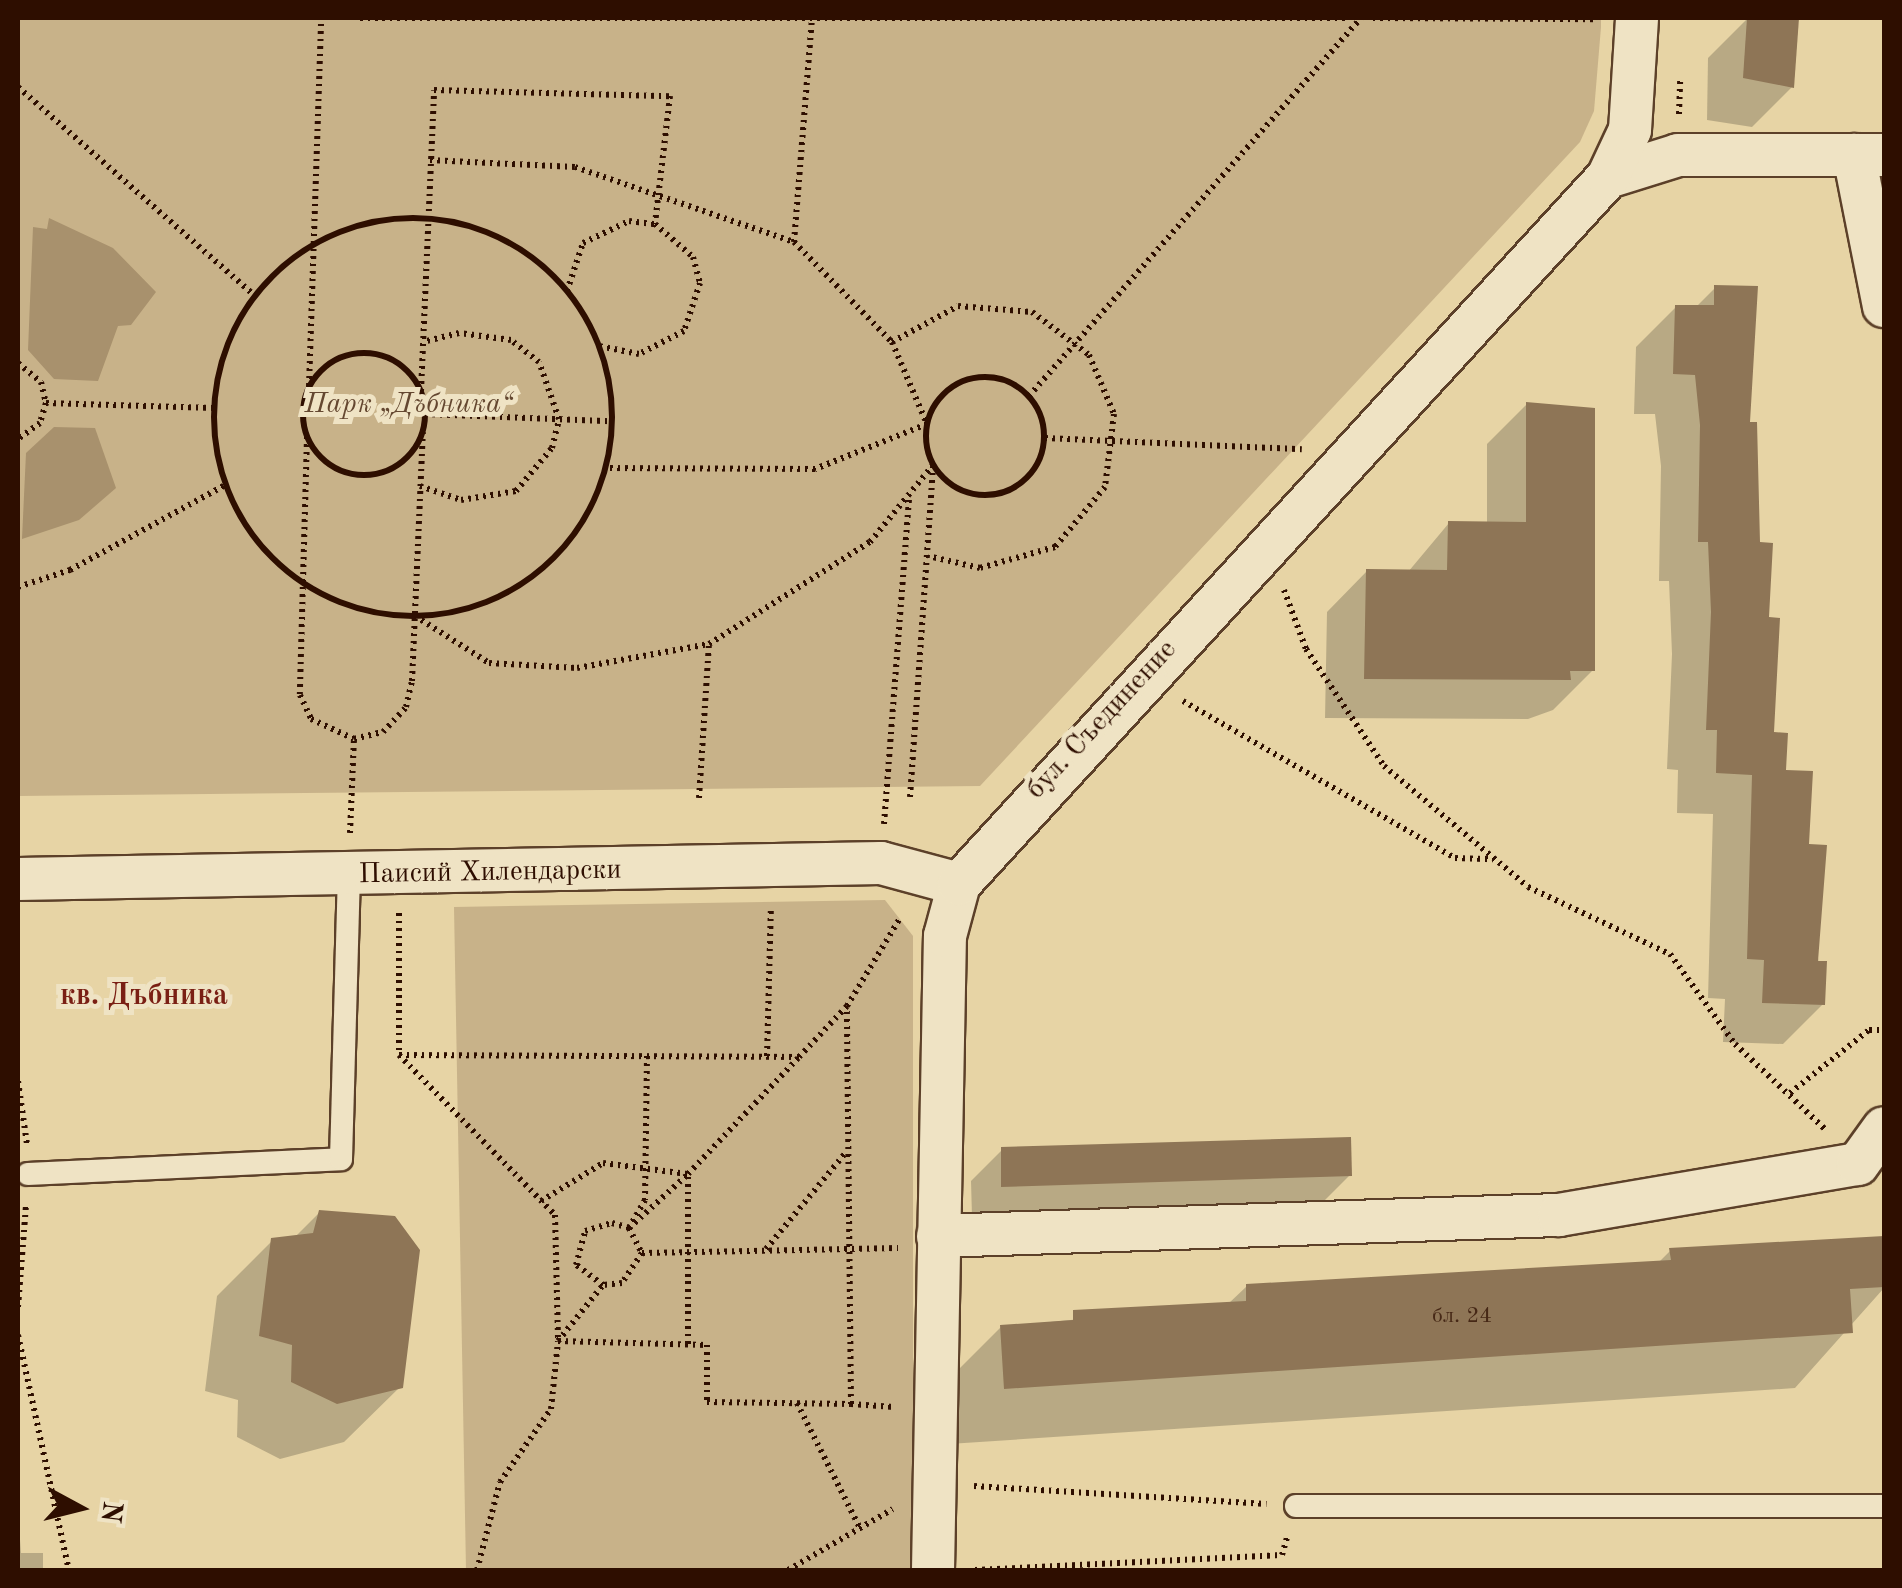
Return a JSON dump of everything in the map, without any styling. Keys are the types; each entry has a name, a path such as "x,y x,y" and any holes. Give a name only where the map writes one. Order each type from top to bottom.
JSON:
{"street":[{"name":"бул. Съединение","path":"933,1569 935,1485 918,1242 944,936 959,884 1608,177 1630,130 1636,18"},
{"path":"1608,177 1678,155 1869,155 1884,306"},
{"name":"Паисий Хилендарски","path":"18,878 350,857 881,863 959,884"},
{"path":"918,1242 1559,1215 1858,1164 1884,1128"}],"lane":[{"path":"28,1174 341,1159 350,857"},
{"path":"1296,1506 1884,1506"}],"path":[{"path":"321,18 300,695 311,719 354,739 383,732 406,706 416,616 425,414 421,391 422,342 434,90 670,96 663,194 656,224"},
{"path":"360,18 1349,18"},
{"path":"1030,396 1361,18"},
{"path":"1373,18 1614,19"},
{"path":"794,242 812,20"},
{"path":"18,87 255,296"},
{"path":"430,160 575,167 794,242 892,342 927,424 933,465 910,796"},
{"path":"428,218 495,236 566,291 598,345 611,421 605,468 591,506 542,568 474,607 416,616 363,610 303,586 266,553 225,485 214,408 220,368 255,296 314,244 370,223 428,218"},
{"path":"566,291 570,266 594,235 630,221 656,224 694,257 697,308 664,347 639,354 598,345"},
{"path":"892,342 933,313 982,303 1032,312 1077,342 1109,393 1115,440 1093,510 1055,547 980,568 928,556"},
{"path":"420,486 461,500 516,491 552,448 559,419 538,362 511,340 460,333 422,342"},
{"path":"308,390 322,370 366,353 408,371 421,391"},
{"path":"18,363 41,382 46,402 40,423 18,439"},
{"path":"605,468 815,469 927,424 958,384 982,377 1030,396 1044,438 1023,483 1000,494 950,485 933,465"},
{"path":"46,402 214,408"},
{"path":"425,414 611,421"},
{"path":"307,437 333,467 376,474 397,466 423,432"},
{"path":"1044,438 1308,449"},
{"path":"416,616 489,664 577,668 709,644 870,542 933,465"},
{"path":"18,587 70,570 225,485"},
{"path":"884,835 909,496"},
{"path":"1278,575 1306,648 1384,766 1528,887 1670,954 1735,1044 1824,1124 1827,1170"},
{"path":"699,798 709,644"},
{"path":"1169,693 1455,858 1492,859"},
{"path":"350,857 354,739"},
{"path":"418,907 399,907 399,1055 555,1215 558,1341 551,1409 500,1482 476,1570"},
{"path":"752,908 789,908"},
{"path":"767,1056 771,908"},
{"path":"642,1253 622,1283 603,1285 576,1265 577,1244 595,1226 629,1228 688,1174 848,1006 900,918 890,912"},
{"path":"558,1341 708,1345 707,1402 851,1404 848,1006"},
{"path":"1790,1093 1869,1030 1884,1030"},
{"path":"399,1055 799,1057"},
{"path":"629,1228 646,1200 647,1056"},
{"path":"18,1081 28,1174 18,1307"},
{"path":"765,1250 848,1150"},
{"path":"541,1202 603,1163 644,1163 688,1174"},
{"path":"688,1174 688,1344"},
{"path":"629,1228 642,1253"},
{"path":"642,1253 848,1250 918,1242"},
{"path":"558,1341 603,1285"},
{"path":"18,1335 69,1570"},
{"path":"797,1404 860,1528"},
{"path":"788,1570 935,1485 1296,1506"},
{"path":"933,1569 1282,1555"}],"green space":[{"name":"Парк „Дъбника“","path":"18,18 1601,18 1601,27 1594,111 1580,142 980,786 18,796"},
{"path":"885,900 913,936 913,1570 466,1570 454,907"}],"shaded area":[{"path":"49,218 113,248 156,292 131,325 118,326 98,381 54,379 28,350 33,227 47,229"},
{"path":"54,427 95,428 116,488 79,520 22,539 26,453"}],"building":[{"path":"1747,18 1799,18 1794,88 1743,78"},
{"path":"1714,285 1758,286 1750,422 1757,422 1760,542 1773,543 1769,617 1780,618 1774,732 1788,733 1786,770 1813,771 1809,844 1827,845 1818,961 1827,961 1825,1005 1762,1003 1764,960 1747,959 1752,775 1716,773 1717,730 1706,730 1711,612 1708,542 1698,542 1700,425 1695,375 1673,374 1675,305 1714,305"},
{"path":"1526,402 1595,408 1595,671 1570,671 1571,680 1364,679 1366,569 1447,570 1448,521 1526,522"},
{"path":"1351,1137 1352,1176 1001,1187 1001,1147"},
{"path":"319,1210 395,1216 420,1250 403,1388 337,1404 291,1382 292,1345 259,1336 271,1238 313,1233"},
{"path":"1884,1236 1884,1287 1850,1289 1853,1333 1004,1389 1000,1325 1073,1320 1073,1310 1246,1301 1246,1284 1671,1260 1669,1248"}],"district":[{"name":"кв. Дъбника","path":"144,996"}]}
